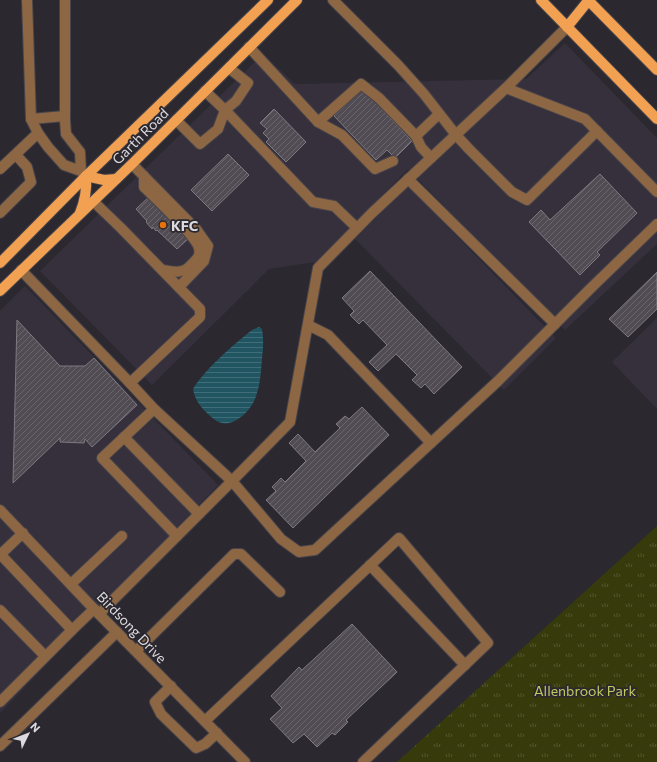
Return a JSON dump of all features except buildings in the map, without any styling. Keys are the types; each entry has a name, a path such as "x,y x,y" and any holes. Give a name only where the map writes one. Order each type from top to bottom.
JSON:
{"main road":[{"name":"Garth Road","path":"0,263 84,174 268,0"},
{"name":"Garth Road","path":"0,291 94,202 297,0"},
{"path":"542,0 657,120"},
{"path":"567,27 588,0 657,70"},
{"path":"79,215 84,204 87,190 84,174 104,180 116,179"}],"street":[{"path":"27,0 31,119 38,133 48,147 64,165 84,174"},
{"path":"65,0 66,134 80,152 84,174"},
{"path":"333,0 398,65 456,135 512,192 527,200 596,131"},
{"path":"0,702 72,630 97,611 177,536 290,422 318,268 357,228 506,88 567,27"},
{"path":"249,47 318,122 342,135 375,169 393,161"},
{"path":"176,120 200,144 218,129 225,110 236,100 248,83 229,68"},
{"path":"318,122 361,84 380,98 416,136 421,147 431,158"},
{"path":"506,88 585,120 657,192"},
{"path":"205,91 313,202 334,206 357,228"},
{"path":"416,136 440,114"},
{"path":"31,119 65,116"},
{"path":"0,169 38,133"},
{"path":"0,214 31,182 27,167 16,155"},
{"path":"132,164 196,228 208,246 204,261 179,287"},
{"path":"144,176 144,187 195,239 200,250 198,257 188,268 181,272 163,270"},
{"path":"408,180 555,324"},
{"path":"94,202 200,309 200,317 130,383"},
{"path":"21,270 154,409 232,481 281,539 298,552 315,550 498,381 657,224"},
{"path":"308,325 328,335 431,443"},
{"path":"154,409 102,458 177,536"},
{"path":"124,437 199,514"},
{"name":"Birdsong Drive","path":"1,513 23,533 117,632 245,762"},
{"path":"23,533 0,555 72,630"},
{"path":"71,584 122,536"},
{"path":"205,721 398,538 488,643 363,762"},
{"path":"136,651 234,554 241,554 280,592"},
{"path":"370,565 465,665"},
{"path":"0,610 45,656"},
{"path":"0,746 117,632"},
{"path":"171,686 155,702 161,714 196,748 205,744 216,733"}],"shaded area":[{"path":"565,43 657,138 657,244 565,330 408,169 316,262 269,269 152,385 40,271 263,54 295,84 526,79"},
{"path":"408,186 556,338 504,390 355,239"},
{"path":"25,286 218,485 0,713 0,311"},
{"path":"657,318 657,409 612,362"}],"green space":[{"name":"Allenbrook Park","path":"657,526 657,762 397,762"}],"water":[{"path":"259,327 262,329 263,348 259,386 254,402 243,416 235,421 228,423 218,422 201,407 195,397 193,389 198,381 220,358 252,330"}],"place":[{"name":"KFC","path":"163,225"}]}
